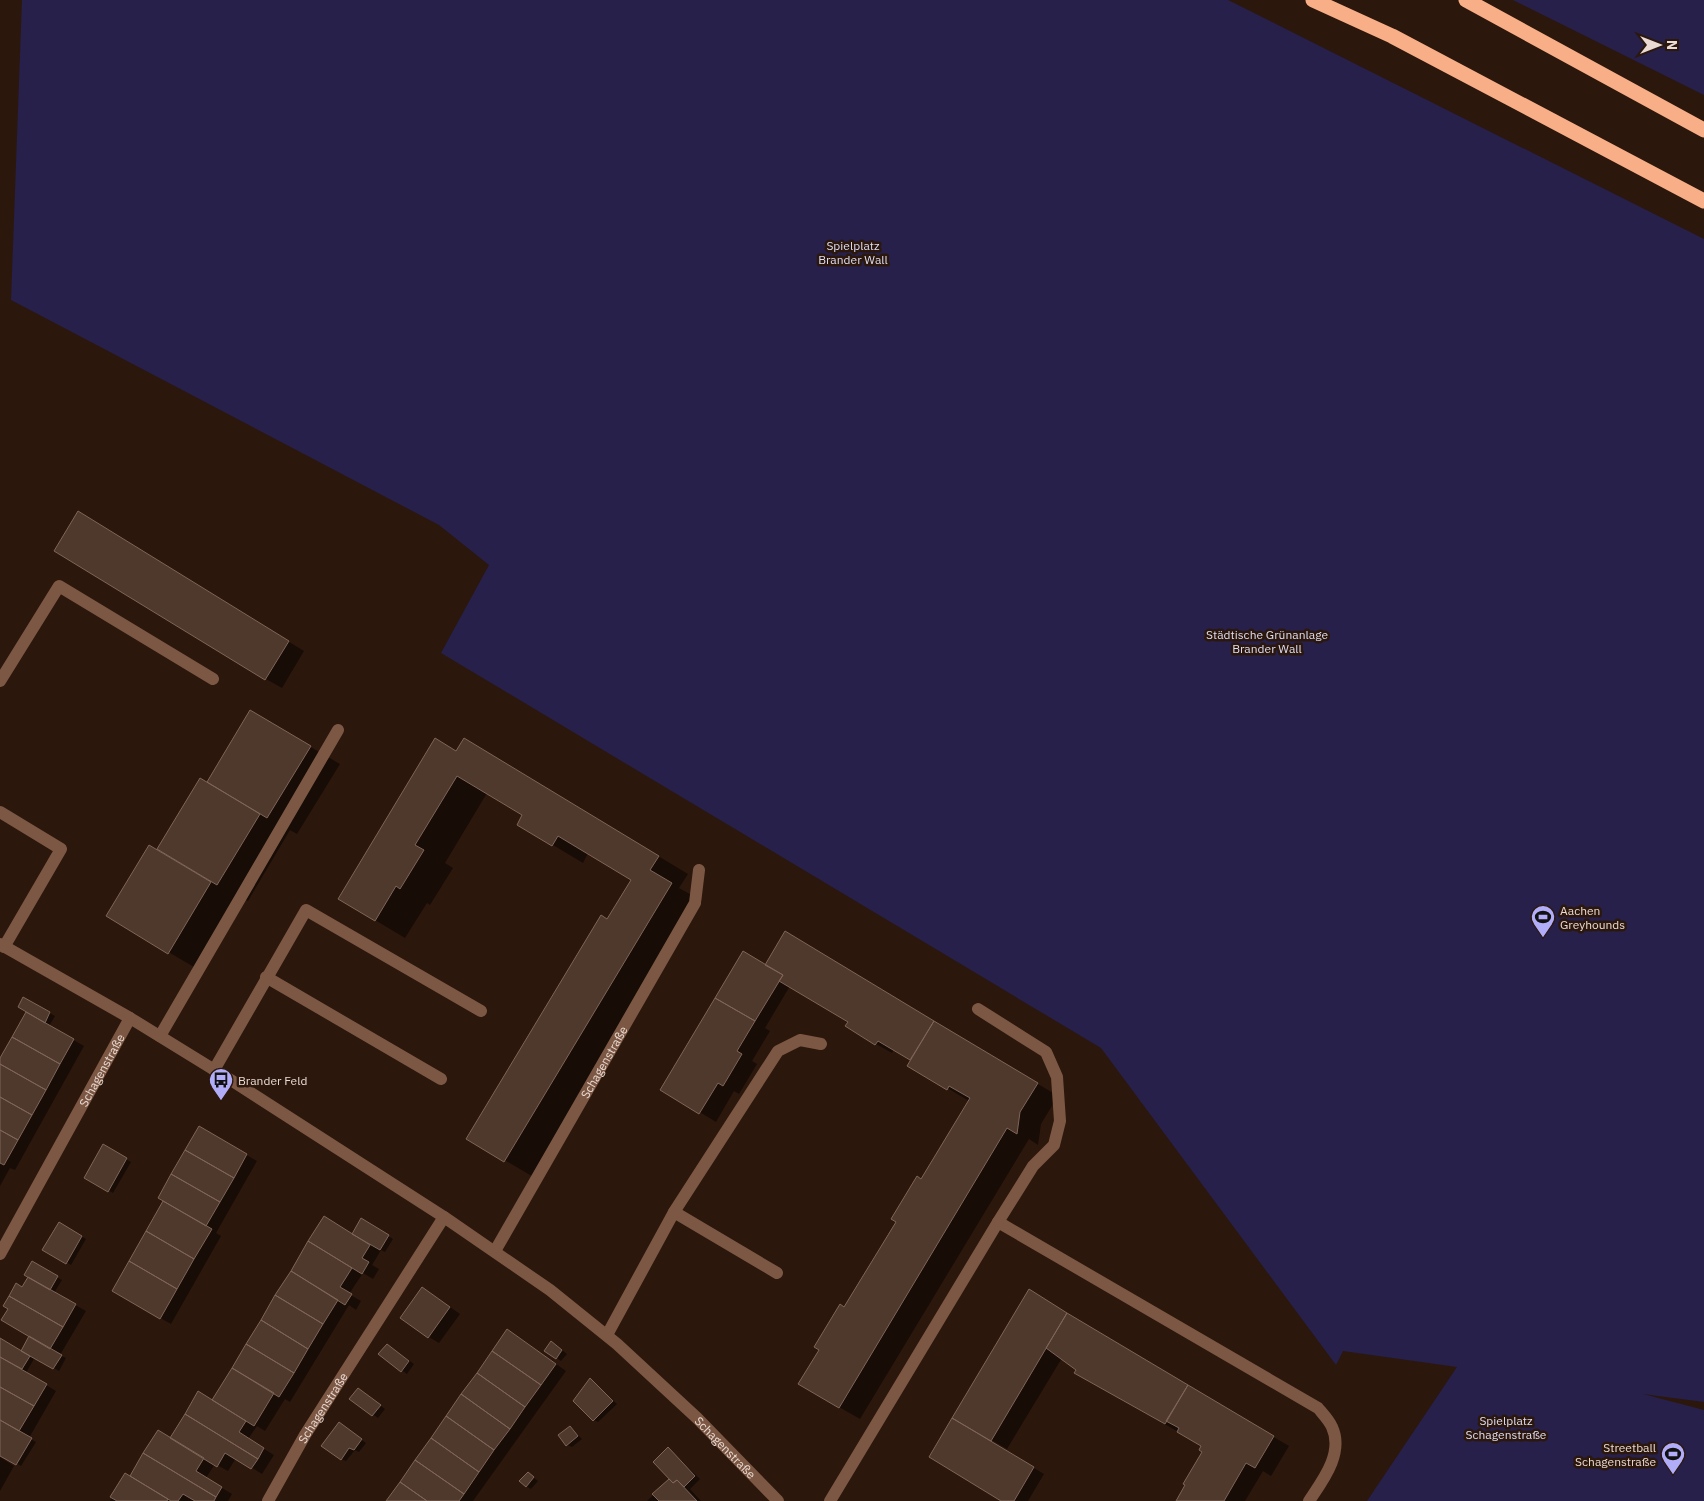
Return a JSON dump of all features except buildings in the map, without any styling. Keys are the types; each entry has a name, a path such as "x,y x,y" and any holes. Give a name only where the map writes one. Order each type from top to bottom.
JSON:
{"highway":[{"path":"1313,0 1392,36 1704,200"},
{"path":"1466,0 1704,130"}],"street":[{"path":"0,681 59,586 213,679"},
{"path":"160,1036 338,730"},
{"path":"0,812 61,850 2,945"},
{"name":"Schagenstraße","path":"496,1251 695,903 699,870"},
{"path":"214,1070 306,910 481,1011"},
{"name":"Schagenstraße","path":"2,945 160,1036 496,1251 607,1335 697,1418 771,1498"},
{"path":"266,977 441,1079"},
{"path":"830,1501 1033,1166 1054,1145 1060,1121 1057,1077 1046,1052 978,1009"},
{"name":"Schagenstraße","path":"0,1254 130,1018"},
{"path":"607,1335 674,1212 778,1051 800,1040 822,1044"},
{"path":"674,1212 777,1273"},
{"name":"Schagenstraße","path":"268,1501 305,1435 444,1217"},
{"path":"998,1222 1318,1408 1332,1425 1337,1441 1329,1471 1309,1501"}],"green space":[{"name":"Städtische Grünanlage Brander Wall","path":"22,0 1228,0 1704,239 1704,1402 1643,1394 1704,1410 1704,1501 1367,1501 1457,1367 1343,1351 1336,1365 1101,1048 441,653 489,565 439,525 11,300"},
{"path":"1513,0 1704,0 1704,95"}],"place":[{"name":"Aachen Greyhounds","path":"1543,938"},
{"name":"Brander Feld","path":"221,1101"},
{"name":"Streetball Schagenstraße","path":"1673,1475"}],"park label":[{"name":"Spielplatz Brander Wall","path":"853,252"},
{"name":"Spielplatz Schagenstraße","path":"1506,1427"}]}
